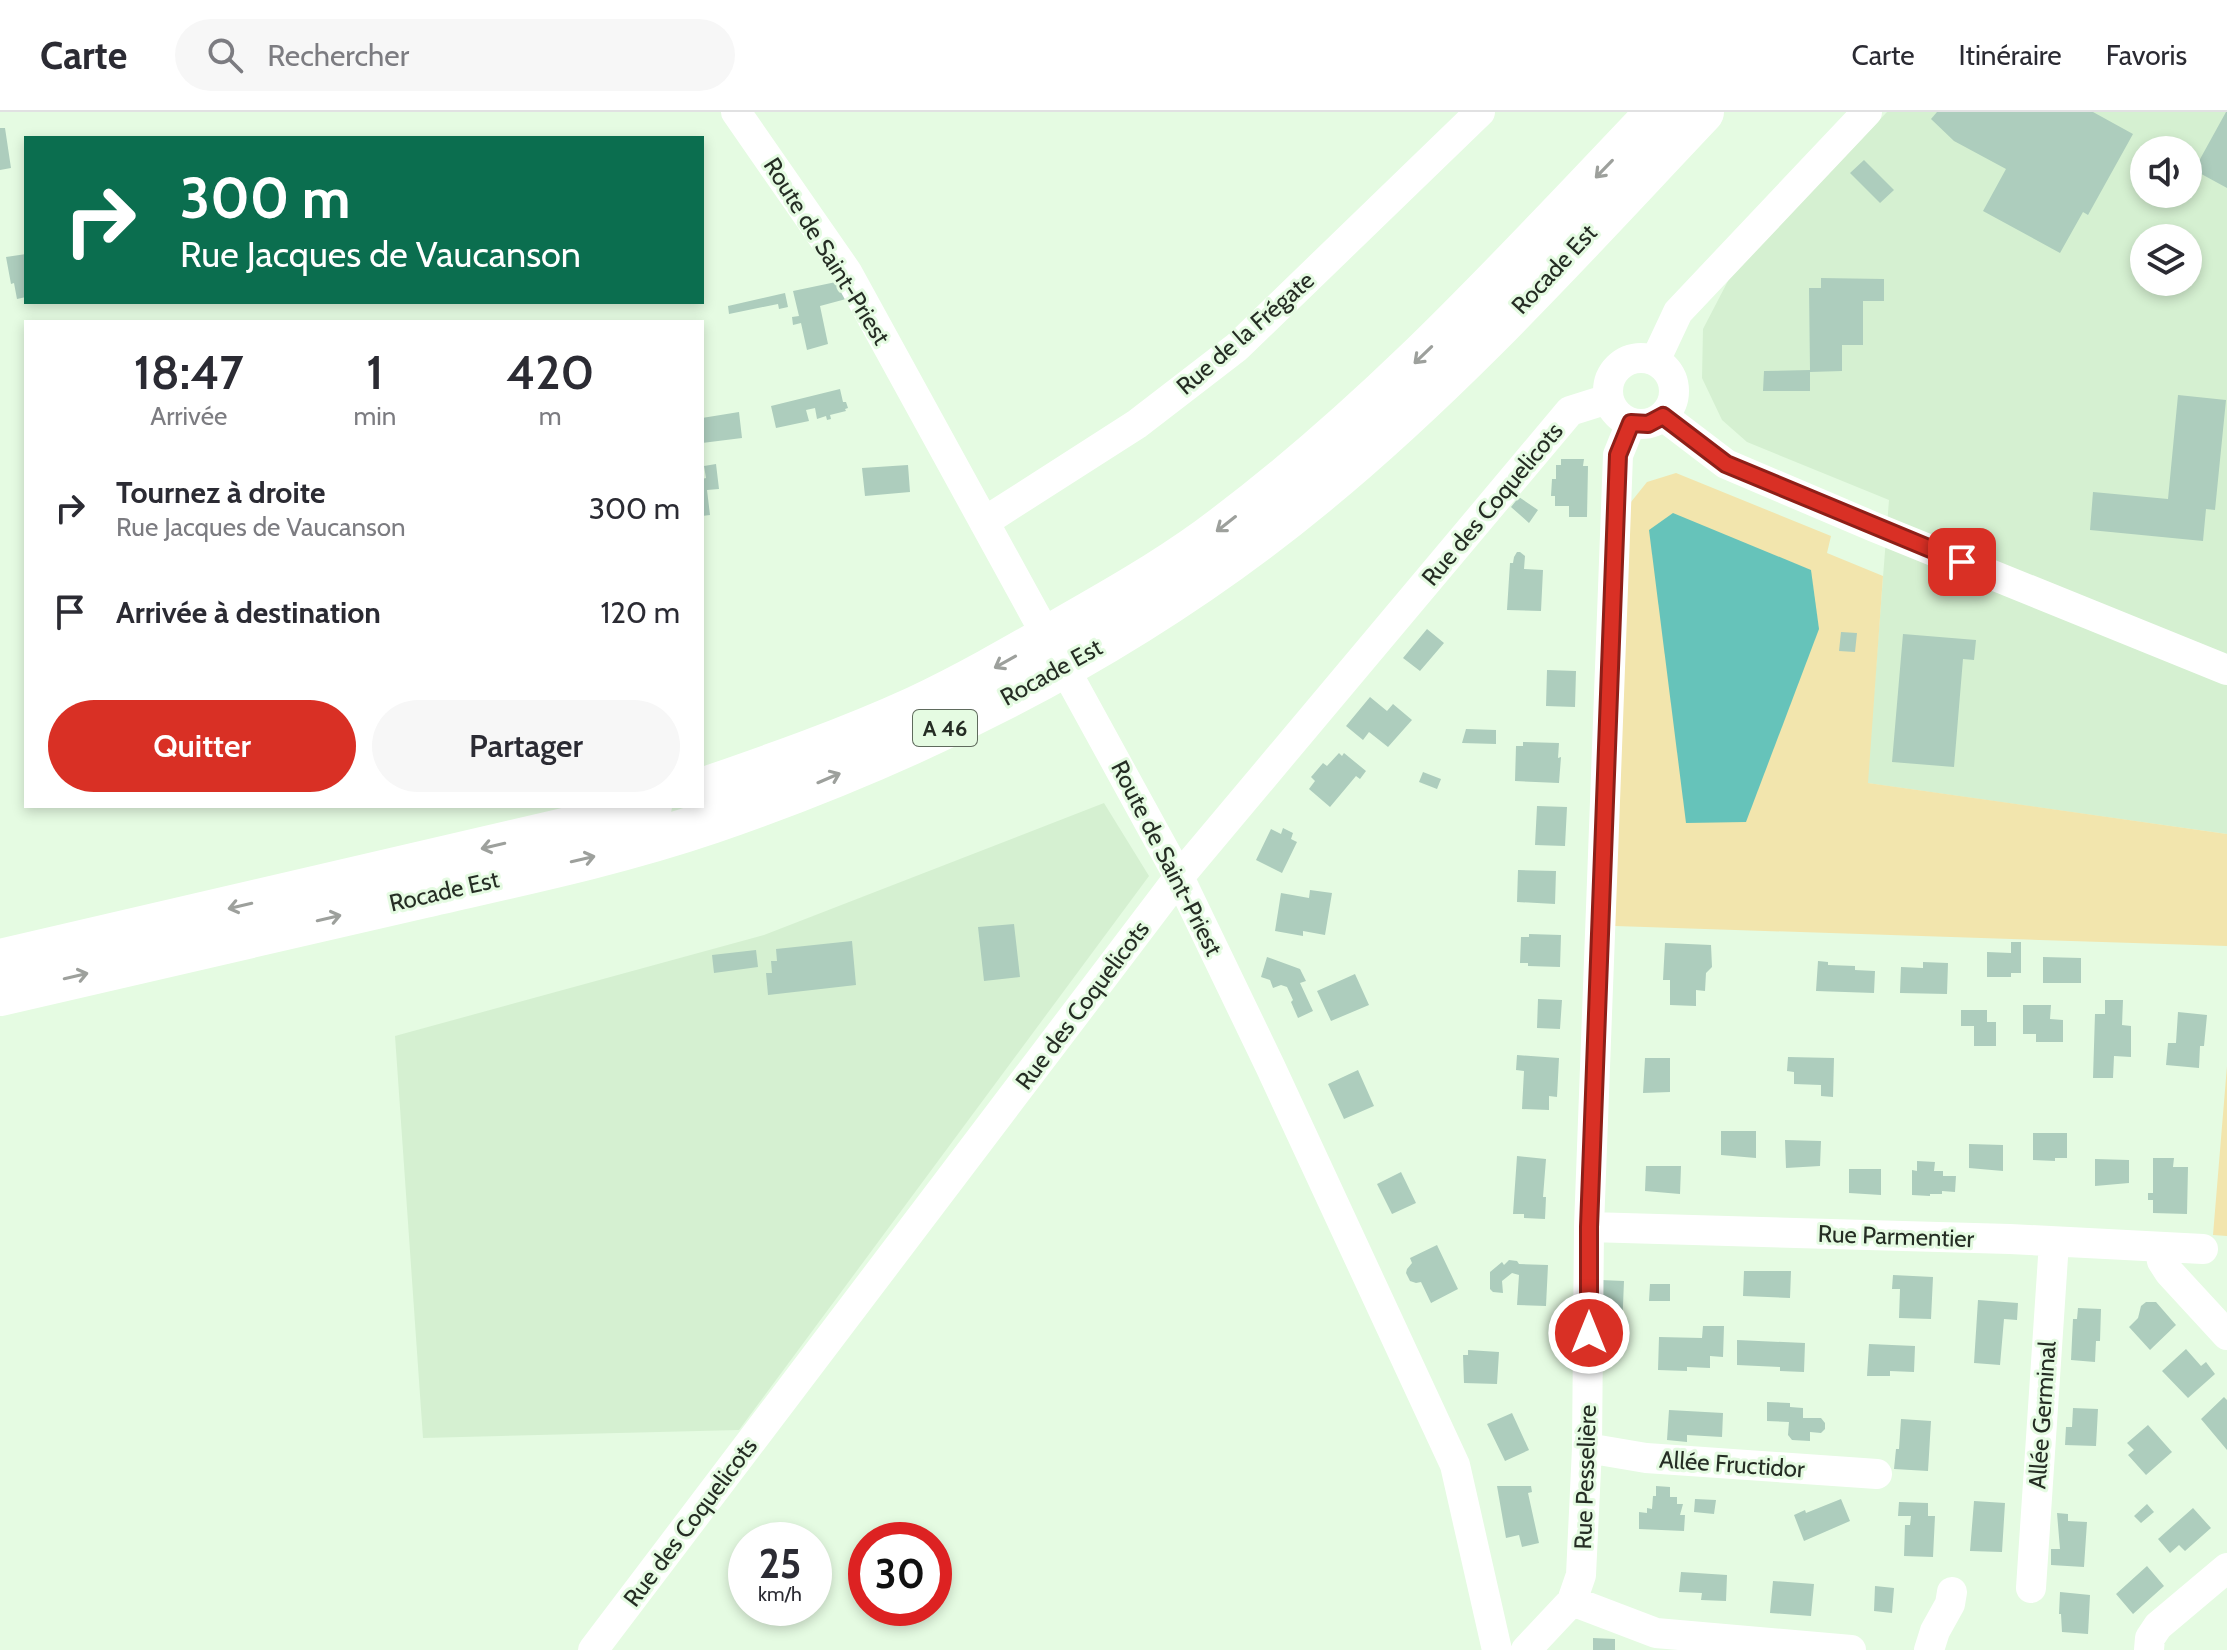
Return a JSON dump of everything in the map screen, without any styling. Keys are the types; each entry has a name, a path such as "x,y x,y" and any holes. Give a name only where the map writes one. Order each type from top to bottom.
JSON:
{"highway":[{"name":"Rocade Est","path":"704,789 800,755 915,708 1105,605 1206,540 1294,471 1385,392 1477,303 1658,112"},
{"name":"Rocade Est","path":"0,994 596,856 707,823 819,783 926,737 1010,696 1134,624 1216,569 1314,496 1410,413 1506,320 1702,112"},
{"name":"Rocade Est","path":"0,961 556,832 643,808"}],"street":[{"name":"Rue de la Frégate","path":"984,522 1137,424 1237,347 1480,112"},
{"path":"1655,361 1678,312 1867,112"},
{"name":"Route de Saint-Priest","path":"747,116 847,272 1179,877 1455,1465 1497,1650"},
{"path":"1634,359 1655,361 1670,376 1674,397 1663,416 1648,424 1631,423 1613,410 1608,399 1610,378 1616,369 1634,359"},
{"name":"Rue des Coquelicots","path":"593,1650 1179,877 1570,411 1608,399"},
{"path":"1663,416 1726,464 2227,670"},
{"name":"Rue Pesselière","path":"1526,1650 1572,1601 1581,1575 1587,1448 1589,1227 1618,455 1631,423"},
{"name":"Rue Parmentier","path":"1589,1227 2203,1249"},
{"name":"Allée Germinal","path":"2031,1588 2054,1242"},
{"path":"2159,1247 2162,1261 2169,1272 2227,1335"},
{"name":"Allée Fructidor","path":"1587,1448 1646,1458 1877,1474"},
{"path":"2149,1650 2150,1638 2158,1626 2227,1568"},
{"path":"1929,1650 1935,1631 1950,1604 1952,1592"},
{"path":"1572,1601 1656,1633 1851,1650"}],"shaded area":[{"path":"1887,112 2227,112 2227,834 1867,783 1889,500 1747,442 1722,420 1702,378 1703,329 1729,279"},
{"path":"1676,473 1831,536 1827,553 1883,576 1868,783 2227,834 2227,946 1615,926 1627,507 1647,482"},
{"path":"1104,803 1149,876 739,1430 423,1438 395,1036 764,935"},
{"path":"2227,1066 2227,1236 2213,1235"}],"water":[{"path":"1673,513 1811,570 1819,629 1746,822 1686,823 1649,530"}],"building":[{"path":"1937,112 2093,112 2133,134 2088,215 2083,212 2060,253 1983,211 2006,169 1954,141 1931,119"},
{"path":"2227,112 2227,188 2202,174 2202,156"},
{"path":"0,128 5,128 11,168 0,170"},
{"path":"1864,160 1894,190 1880,203 1850,173"},
{"path":"24,254 24,297 17,299 6,257"},
{"path":"1821,278 1884,279 1884,301 1863,301 1863,345 1842,345 1842,371 1810,372 1810,391 1763,391 1764,371 1810,370 1809,288 1821,288"},
{"path":"836,282 846,299 820,306 828,344 807,350 801,323 793,325 792,317 799,316 793,291"},
{"path":"785,293 788,307 779,309 778,304 729,314 728,306"},
{"path":"840,389 848,408 846,411 830,415 831,419 827,420 826,416 817,419 815,408 806,410 809,421 776,428 771,406"},
{"path":"2178,395 2226,400 2215,510 2206,509 2203,541 2090,530 2093,492 2168,499"},
{"path":"739,412 742,438 704,443 704,418"},
{"path":"1561,459 1584,459 1583,466 1588,466 1587,517 1569,517 1569,506 1555,506 1555,496 1551,496 1552,479 1556,479 1556,465 1561,465"},
{"path":"716,464 719,489 707,490 710,515 704,516 706,478 704,466"},
{"path":"908,465 910,492 865,496 862,468"},
{"path":"1519,497 1538,510 1529,523 1511,507"},
{"path":"1517,552 1525,556 1524,569 1543,570 1541,611 1507,610 1510,563 1513,563"},
{"path":"1427,629 1444,643 1420,671 1403,658"},
{"path":"1841,632 1857,633 1855,652 1839,651"},
{"path":"1903,634 1976,640 1974,660 1963,659 1954,767 1892,762"},
{"path":"1547,670 1576,671 1575,707 1546,706"},
{"path":"1370,697 1387,711 1393,704 1412,720 1388,747 1369,732 1363,740 1346,726"},
{"path":"1466,729 1496,730 1496,744 1462,743"},
{"path":"1523,742 1559,743 1559,783 1515,781 1516,746 1523,746"},
{"path":"1339,753 1342,756 1344,753 1366,771 1360,779 1356,776 1330,807 1309,789 1315,781 1311,777 1323,763 1327,766"},
{"path":"1423,772 1441,779 1437,789 1419,782"},
{"path":"1537,806 1567,807 1565,846 1535,845"},
{"path":"1283,828 1293,833 1291,839 1297,842 1282,873 1256,860 1271,829 1281,834"},
{"path":"1518,870 1556,871 1555,904 1517,902"},
{"path":"1310,890 1332,893 1325,935 1303,931 1303,936 1275,931 1281,893 1309,898"},
{"path":"1014,924 1020,977 984,981 978,927"},
{"path":"1529,934 1561,935 1560,967 1520,963 1521,937 1529,937"},
{"path":"852,941 856,985 768,995 766,973 772,973 771,961 777,961 776,949"},
{"path":"2011,942 2021,942 2021,973 2011,973 2011,977 1987,977 1987,952 2011,953"},
{"path":"1665,943 1711,945 1712,967 1706,973 1705,991 1696,990 1696,1006 1670,1005 1670,980 1663,980"},
{"path":"756,950 758,967 714,973 712,955"},
{"path":"1267,957 1300,969 1306,981 1300,983 1313,1011 1298,1018 1287,987 1281,985 1273,988 1270,980 1261,977"},
{"path":"2043,957 2081,958 2081,983 2043,983"},
{"path":"1818,961 1828,962 1828,965 1855,966 1855,970 1875,971 1874,993 1816,991"},
{"path":"1923,962 1948,963 1947,994 1900,993 1901,967 1923,968"},
{"path":"1355,974 1369,1005 1331,1021 1317,991"},
{"path":"1538,999 1562,1000 1560,1029 1537,1028"},
{"path":"2105,1000 2123,1000 2122,1025 2131,1026 2131,1057 2114,1056 2113,1078 2093,1078 2095,1014 2105,1014"},
{"path":"2023,1005 2051,1005 2050,1019 2063,1020 2063,1042 2036,1042 2036,1034 2023,1034"},
{"path":"1961,1010 1987,1010 1987,1022 1996,1022 1996,1046 1974,1046 1974,1026 1961,1026"},
{"path":"2178,1012 2207,1015 2199,1068 2166,1065 2168,1043 2176,1043"},
{"path":"1517,1055 1559,1058 1557,1097 1549,1096 1549,1110 1522,1109 1524,1071 1516,1070"},
{"path":"1788,1057 1834,1058 1833,1097 1821,1096 1821,1085 1794,1084 1794,1072 1787,1071"},
{"path":"1645,1058 1670,1058 1670,1092 1643,1093"},
{"path":"1358,1070 1374,1106 1344,1119 1328,1084"},
{"path":"1721,1131 1756,1131 1756,1158 1721,1155"},
{"path":"2033,1133 2067,1133 2067,1158 2033,1160"},
{"path":"1785,1140 1821,1141 1820,1166 1786,1168"},
{"path":"1969,1144 2003,1145 2003,1171 1969,1168"},
{"path":"1517,1156 1546,1159 1545,1219 1513,1214"},
{"path":"2153,1158 2174,1158 2173,1167 2188,1167 2187,1214 2153,1213 2153,1200 2148,1200 2148,1193 2153,1193"},
{"path":"2095,1159 2129,1160 2129,1183 2095,1186"},
{"path":"1917,1161 1935,1162 1934,1171 1943,1171 1943,1176 1956,1176 1955,1192 1912,1195 1912,1170 1917,1171"},
{"path":"1646,1166 1681,1166 1680,1194 1645,1191"},
{"path":"1849,1169 1881,1169 1881,1195 1849,1193"},
{"path":"1401,1172 1416,1203 1392,1214 1377,1184"},
{"path":"1437,1245 1458,1289 1431,1303 1421,1282 1410,1281 1406,1273 1412,1263 1410,1258"},
{"path":"1509,1260 1519,1264 1548,1265 1546,1306 1517,1305 1519,1275 1512,1273 1502,1281 1503,1293 1490,1289 1490,1272"},
{"path":"1744,1271 1791,1271 1790,1298 1743,1296"},
{"path":"1893,1275 1933,1277 1931,1319 1899,1318 1900,1289 1892,1289"},
{"path":"1601,1280 1624,1281 1622,1330 1600,1329"},
{"path":"1650,1284 1670,1284 1670,1301 1649,1301"},
{"path":"1978,1300 2018,1303 2017,1320 2004,1319 2000,1365 1974,1363"},
{"path":"2146,1302 2156,1302 2176,1325 2150,1350 2129,1327"},
{"path":"2078,1308 2101,1309 2100,1341 2096,1341 2095,1362 2071,1360 2073,1319 2077,1319"},
{"path":"1703,1326 1724,1326 1723,1357 1710,1356 1710,1368 1658,1370 1659,1337 1702,1338"},
{"path":"1737,1340 1805,1343 1804,1372 1780,1371 1780,1367 1737,1365"},
{"path":"1869,1344 1915,1346 1914,1372 1890,1371 1890,1376 1867,1376"},
{"path":"2186,1349 2201,1366 2206,1362 2215,1374 2188,1398 2162,1371"},
{"path":"1468,1350 1499,1352 1497,1384 1464,1383 1463,1355 1468,1355"},
{"path":"2224,1397 2227,1400 2227,1450 2201,1419"},
{"path":"1767,1402 1790,1403 1790,1407 1803,1408 1803,1418 1821,1418 1825,1429 1821,1433 1810,1432 1810,1441 1792,1440 1788,1435 1789,1422 1767,1421"},
{"path":"2073,1408 2098,1409 2096,1446 2065,1445 2066,1427 2072,1427"},
{"path":"1669,1410 1723,1413 1722,1437 1687,1435 1687,1442 1667,1440"},
{"path":"1512,1413 1529,1450 1505,1461 1487,1424"},
{"path":"1901,1419 1931,1421 1928,1471 1894,1469"},
{"path":"2148,1425 2172,1452 2146,1475 2128,1455 2134,1450 2127,1443"},
{"path":"1497,1486 1531,1486 1532,1492 1528,1493 1539,1543 1522,1547 1519,1535 1506,1538"},
{"path":"1656,1486 1670,1487 1670,1497 1677,1497 1677,1504 1683,1504 1680,1515 1685,1515 1684,1531 1639,1529 1639,1512 1647,1513 1647,1508 1652,1509"},
{"path":"1695,1499 1716,1500 1714,1514 1694,1512"},
{"path":"1841,1499 1850,1521 1804,1541 1794,1515"},
{"path":"1974,1501 2005,1503 2002,1552 1970,1551"},
{"path":"1899,1502 1928,1503 1928,1516 1935,1516 1933,1557 1904,1556 1905,1525 1910,1525 1911,1516 1898,1516"},
{"path":"2147,1504 2154,1512 2141,1523 2134,1516"},
{"path":"2193,1508 2211,1528 2185,1551 2179,1545 2170,1553 2158,1539"},
{"path":"2057,1513 2068,1514 2068,1521 2087,1522 2084,1567 2051,1565 2051,1549 2060,1549"},
{"path":"2147,1566 2164,1586 2133,1614 2116,1594"},
{"path":"1681,1572 1727,1575 1726,1601 1701,1600 1702,1593 1679,1592"},
{"path":"1773,1581 1814,1584 1811,1616 1770,1613"},
{"path":"1875,1586 1894,1588 1892,1613 1874,1611"},
{"path":"2060,1592 2090,1595 2088,1634 2062,1632"},
{"path":"1593,1638 1615,1639 1615,1650 1593,1650"}],"route":[{"path":"1589,1333 1589,1227 1618,455 1631,423 1648,424 1663,416 1726,464 1962,562"}]}
